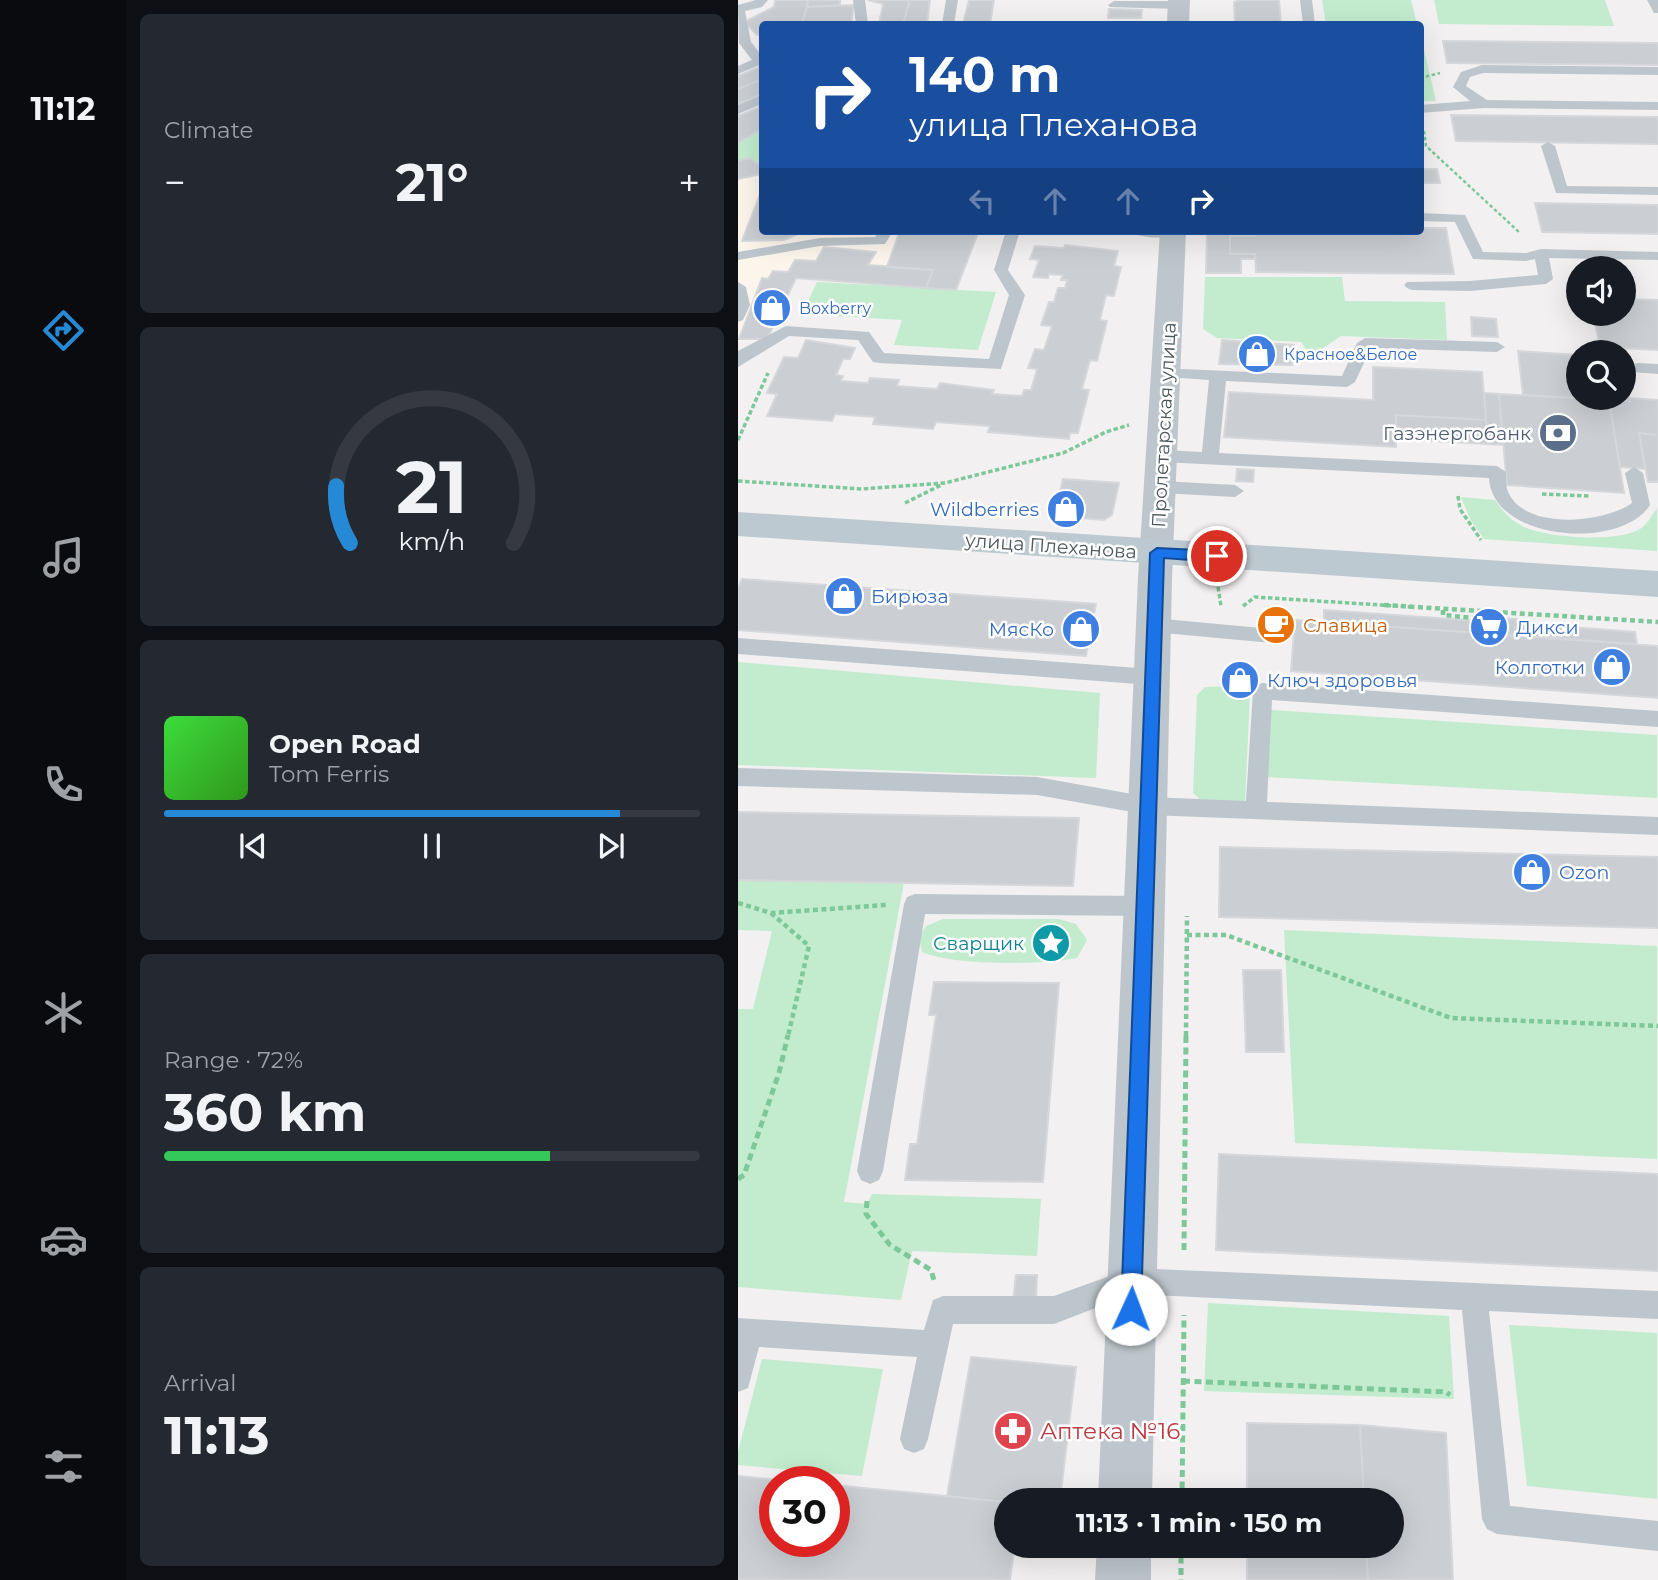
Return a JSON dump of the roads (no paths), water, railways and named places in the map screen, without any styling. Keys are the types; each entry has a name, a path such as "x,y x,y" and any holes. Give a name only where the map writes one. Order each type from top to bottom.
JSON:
{"main road":[{"name":"улица Плеханова","path":"738,524 1657,584"}],"street":[{"name":"Пролетарская улица","path":"1125,1488 1151,677 1166,372 1163,235"},
{"path":"1123,1580 1124,1558"}],"lane":[{"path":"759,60 746,43 739,9 758,5 762,0"},
{"path":"859,0 862,21"},
{"path":"948,21 952,0"},
{"path":"1306,0 1309,21"},
{"path":"1653,0 1657,10"},
{"path":"1114,5 1179,10"},
{"path":"738,69 759,61"},
{"path":"1484,104 1459,87 1465,75 1482,69 1657,71"},
{"path":"738,110 759,100"},
{"path":"1424,108 1484,104 1657,106"},
{"path":"1548,146 1561,190 1657,191"},
{"path":"1424,217 1460,218 1478,256 1526,257 1541,253 1657,256"},
{"path":"738,256 822,236 880,242 884,235"},
{"path":"739,357 786,331 863,335 879,358 995,365 1017,295 1001,270 1012,235"},
{"path":"1412,285 1470,286 1546,279 1541,253"},
{"path":"738,287 742,305 738,317"},
{"path":"1166,372 1347,382 1364,343 1497,347"},
{"path":"1638,368 1657,369"},
{"path":"1210,458 1218,375"},
{"path":"1162,471 1210,458 1497,472 1500,494 1515,509 1547,523 1580,528 1614,523 1633,514 1641,505 1634,473"},
{"path":"1162,471 1235,491"},
{"path":"1153,625 1273,636"},
{"path":"738,646 1151,677"},
{"path":"1256,810 1264,691 1657,719"},
{"path":"738,777 1037,786 1149,806 1657,827"},
{"path":"870,1171 915,904 1144,906"},
{"path":"914,1439 943,1310 1054,1310 1132,1281 1657,1305"},
{"path":"1474,1297 1497,1520 1657,1536"},
{"path":"738,1378 744,1333 933,1345"}],"place":[{"name":"Boxberry","path":"772,308"},
{"name":"Красное&Белое","path":"1257,354"},
{"name":"Газэнергобанк","path":"1558,433"},
{"name":"Wildberries","path":"1066,509"},
{"name":"Бирюза","path":"844,596"},
{"name":"Славица","path":"1276,625"},
{"name":"Дикси","path":"1489,627"},
{"name":"МясКо","path":"1081,629"},
{"name":"Колготки","path":"1612,667"},
{"name":"Ключ здоровья","path":"1240,680"},
{"name":"Ozon","path":"1532,872"},
{"name":"Сварщик","path":"1051,943"},
{"name":"Аптека №16","path":"1013,1431"}]}
